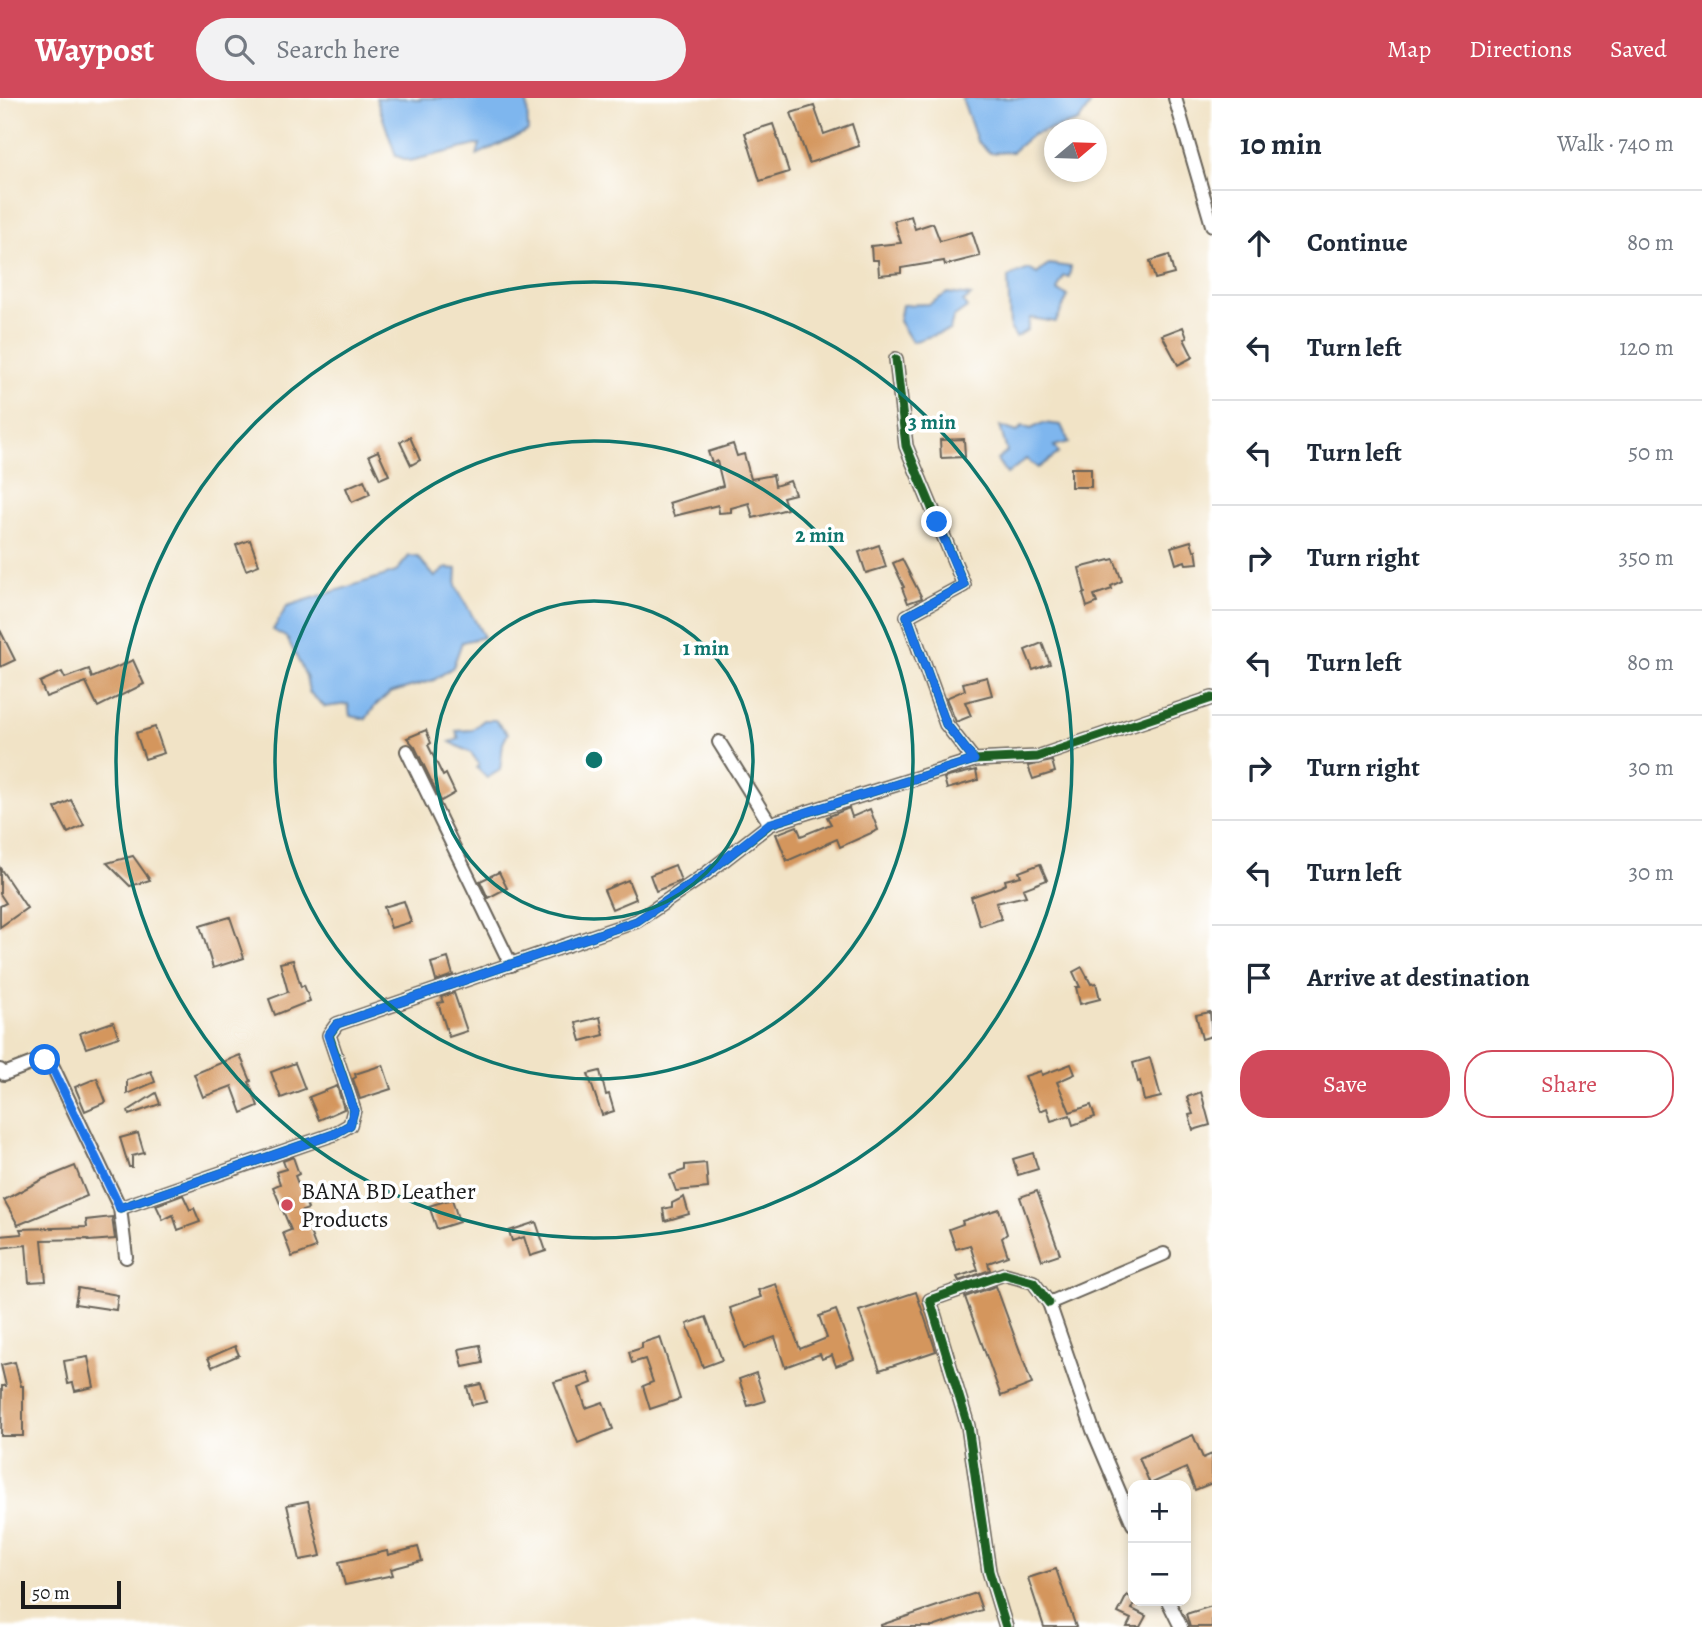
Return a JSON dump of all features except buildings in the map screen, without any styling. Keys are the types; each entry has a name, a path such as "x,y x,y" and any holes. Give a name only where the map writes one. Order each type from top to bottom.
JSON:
{"street":[{"path":"1175,98 1212,225"},
{"path":"896,359 906,446 964,585 907,616 946,724 974,760"},
{"path":"120,1208 298,1147 350,1125 354,1110 328,1035 337,1024 637,921 706,874 769,824 974,760 1037,757 1212,698"},
{"path":"719,742 769,824"},
{"path":"407,751 511,965"},
{"path":"0,1070 4,1074 45,1060 52,1067 120,1208 126,1258"},
{"path":"1049,1303 1164,1254"},
{"path":"1006,1627 989,1571 968,1426 930,1300 1004,1273 1032,1282 1049,1303 1093,1430 1128,1512"},
{"path":"1170,1606 1181,1627"}],"water":[{"path":"376,98 527,98 528,131 477,155 480,144 410,161 396,156"},
{"path":"962,98 1090,98 1091,103 1080,119 1044,119 1044,131 1032,135 1012,152 990,153 977,141"},
{"path":"1049,264 1071,267 1069,277 1064,276 1057,290 1068,296 1056,322 1030,318 1027,330 1016,337 1010,328 1008,277 1029,269 1037,274"},
{"path":"948,293 971,296 963,302 967,308 953,318 950,330 912,342 899,321 902,305 929,304"},
{"path":"1043,423 1061,425 1069,442 1054,446 1059,453 1038,468 1026,459 1007,474 997,460 1007,452 1000,426 1017,432 1022,426 1031,429"},
{"path":"409,556 418,557 435,577 446,568 457,569 456,586 484,637 462,642 453,667 434,680 390,693 375,706 366,719 350,716 348,704 325,707 309,692 306,676 287,638 273,630 287,606 396,572"},
{"path":"484,720 495,720 508,733 503,743 500,770 487,778 477,768 479,764 471,753 450,742 459,739 456,731 472,730"}],"cycle path":[{"path":"896,359 906,446 964,585 907,616 946,724 974,760"},
{"path":"120,1208 334,1134 350,1125 354,1110 329,1035 337,1024 637,921 706,874 770,824 974,760 1037,757 1212,698"},
{"path":"1006,1627 989,1571 968,1426 930,1300 1004,1274 1033,1282 1049,1303"}],"place":[{"name":"BANA BD Leather Products","path":"287,1205"}],"route":[{"path":"45,1060 52,1067 120,1208 334,1134 350,1125 354,1110 328,1035 337,1024 637,921 706,874 769,824 974,760 946,724 907,616 964,585 937,522"}]}
